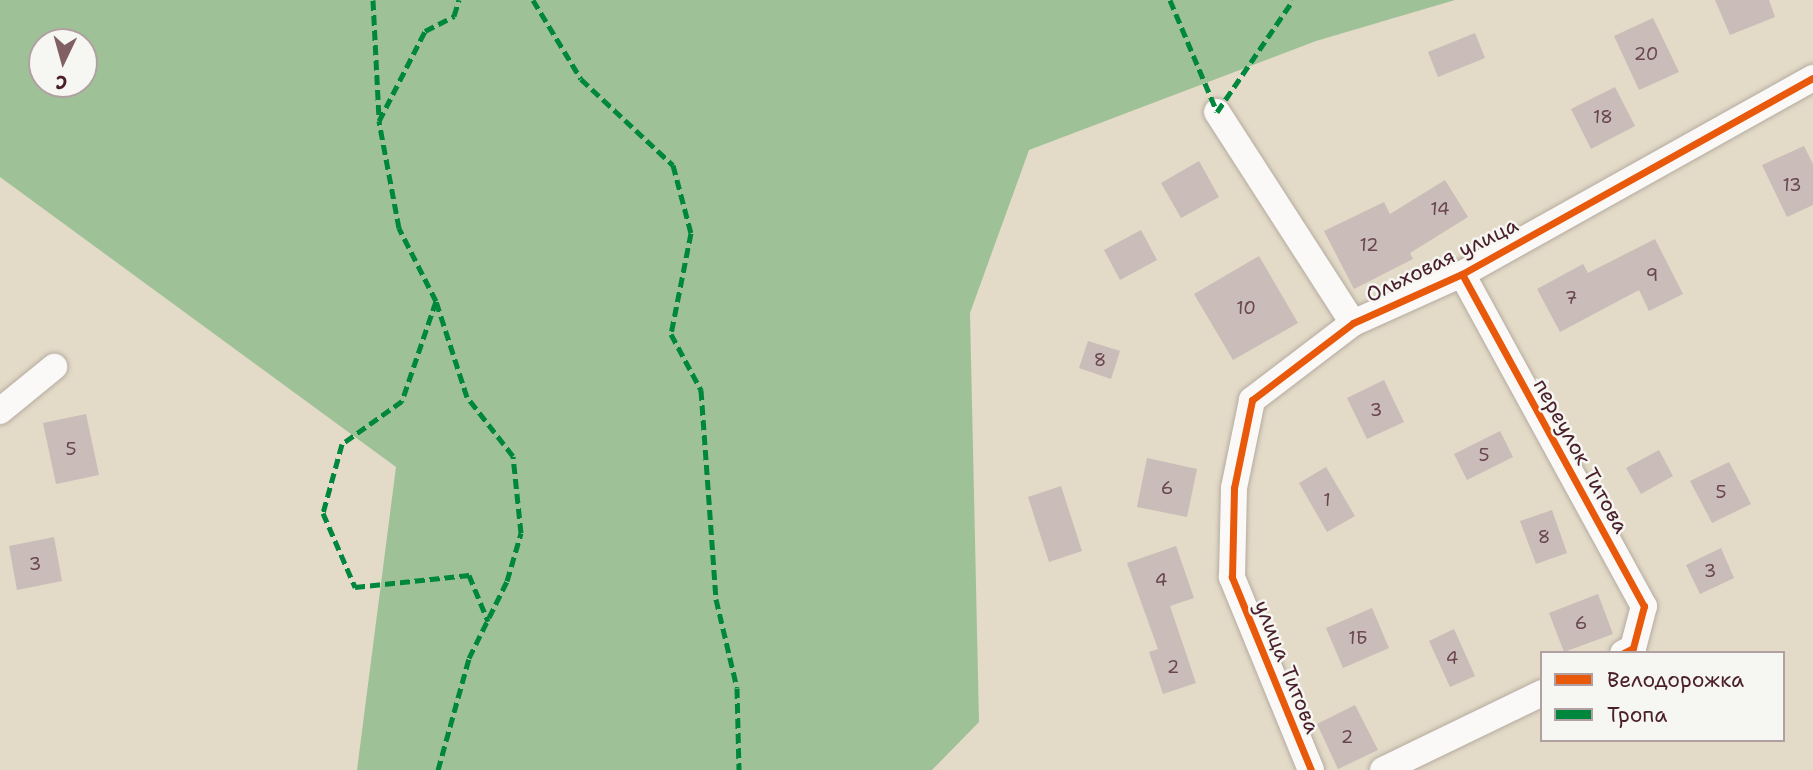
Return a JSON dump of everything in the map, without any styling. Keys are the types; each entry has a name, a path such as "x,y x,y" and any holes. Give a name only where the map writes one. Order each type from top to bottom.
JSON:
{"street":[{"name":"Ольховая улица","path":"1232,578 1234,488 1252,400 1353,323 1462,274 1813,78"},
{"path":"1217,111 1353,323"},
{"name":"переулок Титова","path":"1462,274 1644,606 1633,648 1627,651"},
{"path":"0,411 54,367"},
{"name":"улица Титова","path":"1232,578 1311,770"},
{"path":"1383,770 1540,694"}],"green space":[{"path":"0,0 1455,0 1316,41 1029,150 970,313 979,722 932,770 357,770 396,467 0,177"}],"building":[{"path":"1715,0 1769,0 1775,17 1730,35"},
{"path":"1653,18 1679,72 1639,90 1614,36"},
{"path":"1475,33 1485,58 1438,77 1428,52"},
{"path":"1615,87 1635,126 1591,149 1571,109"},
{"path":"1804,146 1813,164 1813,205 1787,217 1762,165"},
{"path":"1199,161 1219,197 1181,218 1161,183"},
{"path":"1445,180 1468,217 1410,253 1413,259 1354,289 1324,231 1384,202 1390,214"},
{"path":"1141,230 1157,260 1120,280 1104,250"},
{"path":"1655,239 1683,294 1649,311 1639,290 1560,332 1537,289 1583,264 1588,273"},
{"path":"1259,256 1298,323 1233,360 1194,294"},
{"path":"1088,341 1120,351 1111,379 1079,368"},
{"path":"1384,380 1404,422 1367,439 1347,398"},
{"path":"86,414 99,475 56,484 43,423"},
{"path":"1500,431 1513,457 1467,480 1454,454"},
{"path":"1659,450 1673,476 1641,494 1626,468"},
{"path":"1147,458 1197,469 1187,517 1137,507"},
{"path":"1729,462 1751,504 1712,523 1690,481"},
{"path":"1326,467 1355,516 1327,532 1299,483"},
{"path":"1061,486 1082,551 1049,562 1028,497"},
{"path":"1552,510 1567,553 1536,564 1520,521"},
{"path":"54,537 62,581 17,590 9,546"},
{"path":"1176,546 1194,598 1170,606 1196,683 1163,694 1149,652 1158,649 1127,563"},
{"path":"1721,548 1734,578 1700,594 1686,565"},
{"path":"1598,594 1613,634 1564,651 1549,613"},
{"path":"1372,608 1389,648 1343,668 1326,628"},
{"path":"1454,629 1475,676 1450,687 1429,641"},
{"path":"1355,705 1378,750 1338,769 1317,724"}],"marked path":[{"path":"373,0 379,117"},
{"path":"438,770 469,658 507,581 521,533 513,456 467,397 436,301 399,228 379,121 425,31 454,16 459,0"},
{"path":"533,0 581,79 673,165 691,233 671,334 701,390 716,599 737,688 739,770"},
{"path":"1170,0 1217,112"},
{"path":"1217,112 1293,0"},
{"path":"436,301 402,401 342,444 323,513 355,587 469,575 488,621"}],"cycle path":[{"path":"1311,770 1232,577 1234,488 1252,400 1353,323 1462,274 1813,78"},
{"path":"1462,274 1644,606 1633,648 1627,651"}]}
